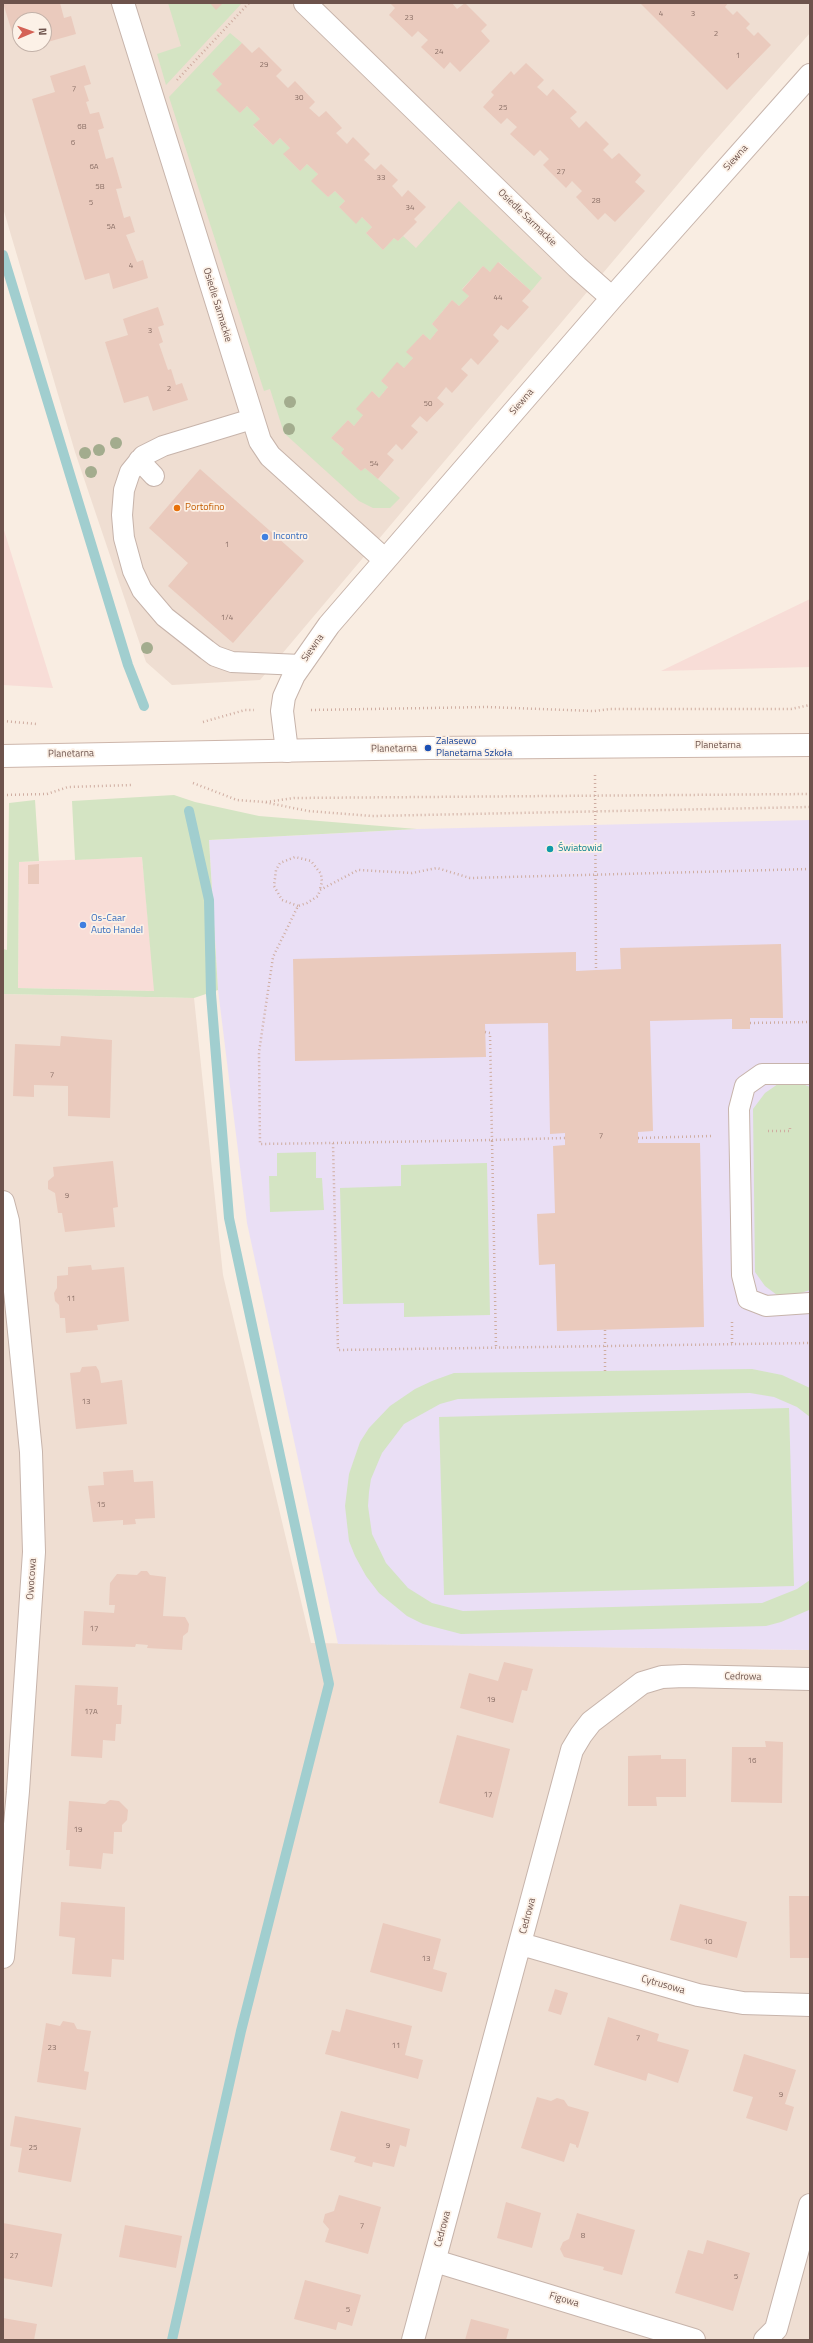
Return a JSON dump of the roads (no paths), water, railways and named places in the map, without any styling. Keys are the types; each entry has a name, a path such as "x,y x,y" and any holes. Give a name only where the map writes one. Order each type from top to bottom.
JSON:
{"street":[{"name":"Osiedle Sarmackie","path":"123,3 260,441 270,456 385,560"},
{"name":"Osiedle Sarmackie","path":"305,3 577,267 612,298"},
{"name":"Siewna","path":"287,751 282,711 284,697 290,682 329,625 612,298 810,75"},
{"name":"Planetarna","path":"3,756 810,745"},
{"name":"Owocowa","path":"3,1202 8,1221 31,1452 34,1552 10,1789 3,1957"},
{"name":"Cedrowa","path":"413,2340 521,1944 572,1750 591,1722 642,1683 662,1678 684,1676 810,1679"},
{"name":"Cytrusowa","path":"521,1944 698,1995 759,2004 810,2005"},
{"path":"765,2340 776,2329 810,2205"},
{"name":"Figowa","path":"435,2261 694,2340"}],"lane":[{"path":"252,419 163,446 151,451 139,460 130,472 124,490 122,525 133,571 138,583 148,598 165,617 219,658 241,663 301,665"},
{"path":"139,460 154,476"},
{"path":"810,1074 762,1074 745,1086 739,1109 742,1275 748,1299 766,1306 810,1303"}],"waterway":[{"path":"3,255 128,665 144,706"},
{"path":"172,2340 241,2031 329,1684 229,1218 211,994 209,900 189,811"}],"place":[{"name":"Portofino","path":"177,508"},
{"name":"Incontro","path":"265,537"},
{"name":"Zalasewo Planetarna Szkoła","path":"428,748"},
{"name":"Światowid","path":"550,849"},
{"name":"Os-Caar Auto Handel","path":"83,925"}]}
